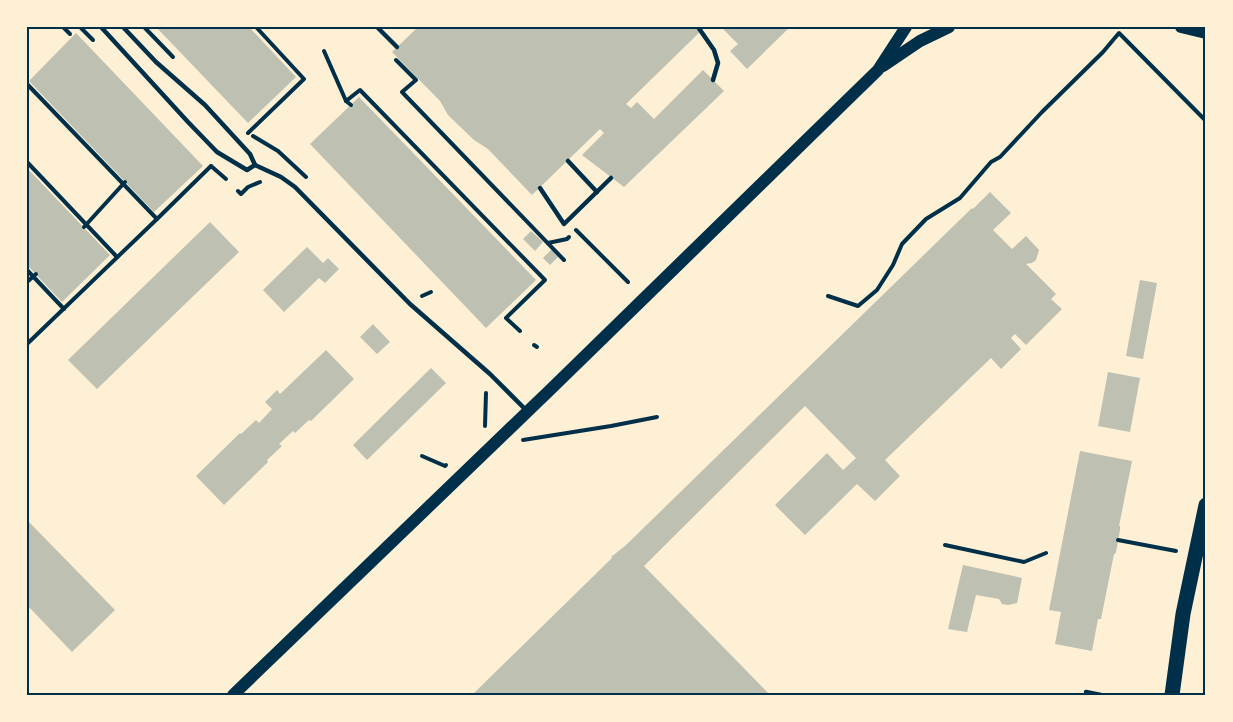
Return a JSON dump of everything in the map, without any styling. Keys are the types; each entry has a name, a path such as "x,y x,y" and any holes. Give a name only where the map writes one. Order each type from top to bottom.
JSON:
{"main road":[{"path":"878,70 906,27"},
{"path":"233,695 878,70 920,41 949,27"},
{"path":"1181,27 1206,33"},
{"path":"1172,695 1183,614 1206,505"}],"lane":[{"path":"101,27 217,152 247,170 255,165"},
{"path":"123,27 156,62 205,105 250,154 255,165 281,177 295,187 410,304 490,374 527,411"},
{"path":"377,27 397,47"},
{"path":"698,27 714,50 718,63 713,80"},
{"path":"568,160 597,192"},
{"path":"540,188 564,224 611,178"},
{"path":"1086,692 1101,695"}],"path":[{"path":"63,27 70,34"},
{"path":"248,133 304,79 269,44 256,27"},
{"path":"828,296 858,306 877,290 902,244 926,219 960,198 991,162 1000,157 1119,33 1206,121"},
{"path":"324,51 346,100 351,105"},
{"path":"391,55 416,80 402,92 564,260"},
{"path":"27,84 157,219"},
{"path":"346,100 360,90 545,280 506,318"},
{"path":"27,162 85,226 117,257"},
{"path":"27,344 211,165"},
{"path":"238,191 241,194 248,187 260,182 265,184"},
{"path":"85,226 124,183"},
{"path":"548,243 567,239 577,229 628,282"},
{"path":"27,270 64,309"},
{"path":"27,282 34,275"},
{"path":"501,314 520,331"},
{"path":"485,426 486,393"},
{"path":"523,440 657,417"},
{"path":"1118,540 1176,551"},
{"path":"945,545 1024,562 1046,553"}],"building":[{"path":"156,27 249,27 296,77 248,123"},
{"path":"418,27 705,27 626,104 631,108 637,102 654,119 703,70 724,91 624,187 582,155 604,133 600,129 532,195 488,149 474,140 448,115 440,101 392,52"},
{"path":"721,27 790,27 747,69 730,51 738,44"},
{"path":"76,33 203,166 154,212 29,81"},
{"path":"359,97 536,280 486,328 310,144"},
{"path":"27,168 110,255 62,302 27,265"},
{"path":"990,192 1011,213 993,230 1012,249 1026,236 1039,250 1036,260 1026,264 1056,294 1051,299 1062,309 1026,345 1015,334 1011,338 1021,349 1001,369 991,358 885,460 900,476 875,501 857,484 805,535 775,505 827,453 843,470 856,458 805,406 644,566 770,695 472,695 611,557"},
{"path":"210,222 239,252 97,389 68,360"},
{"path":"531,231 543,242 535,251 523,239"},
{"path":"307,247 323,263 328,258 339,269 325,283 319,278 284,312 263,290"},
{"path":"552,249 559,256 550,265 543,258"},
{"path":"1140,280 1157,283 1143,359 1126,356"},
{"path":"373,324 390,342 377,354 360,337"},
{"path":"326,350 354,379 311,421 309,420 295,433 293,431 279,444 282,446 267,460 268,462 224,505 196,476 240,433 256,420 259,423 272,409 265,402 277,390 280,394"},
{"path":"431,368 446,383 367,460 353,445"},
{"path":"1108,372 1140,378 1130,432 1098,426"},
{"path":"1080,451 1132,461 1116,552 1092,651 1055,644 1061,612 1049,610"},
{"path":"27,520 115,610 72,652 27,605"},
{"path":"963,565 1022,578 1017,603 1002,604 999,599 976,595 967,632 948,629"}]}
